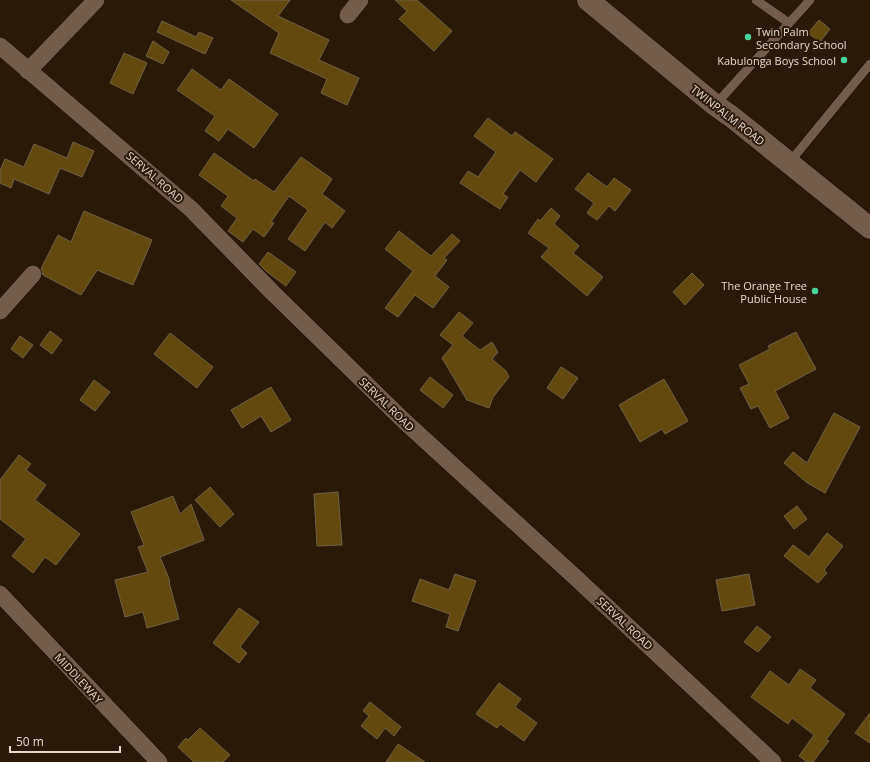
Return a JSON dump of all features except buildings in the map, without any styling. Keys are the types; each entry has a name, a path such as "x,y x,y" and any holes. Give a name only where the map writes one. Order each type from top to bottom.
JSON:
{"main road":[{"name":"TWINPALM ROAD","path":"588,0 715,105 870,228"}],"street":[{"path":"28,71 96,0"},
{"path":"348,15 360,0"},
{"name":"SERVAL ROAD","path":"0,46 191,209 272,292 403,420 575,577 773,762"},
{"path":"0,311 33,274"},
{"name":"MIDDLEWAY","path":"0,594 159,762"}],"lane":[{"path":"756,0 789,23"},
{"path":"715,105 810,0"},
{"path":"789,163 870,64"}],"place":[{"name":"Twin Palm Secondary School","path":"748,37"},
{"name":"Kabulonga Boys School","path":"844,60"},
{"name":"The Orange Tree Public House","path":"815,291"}]}
